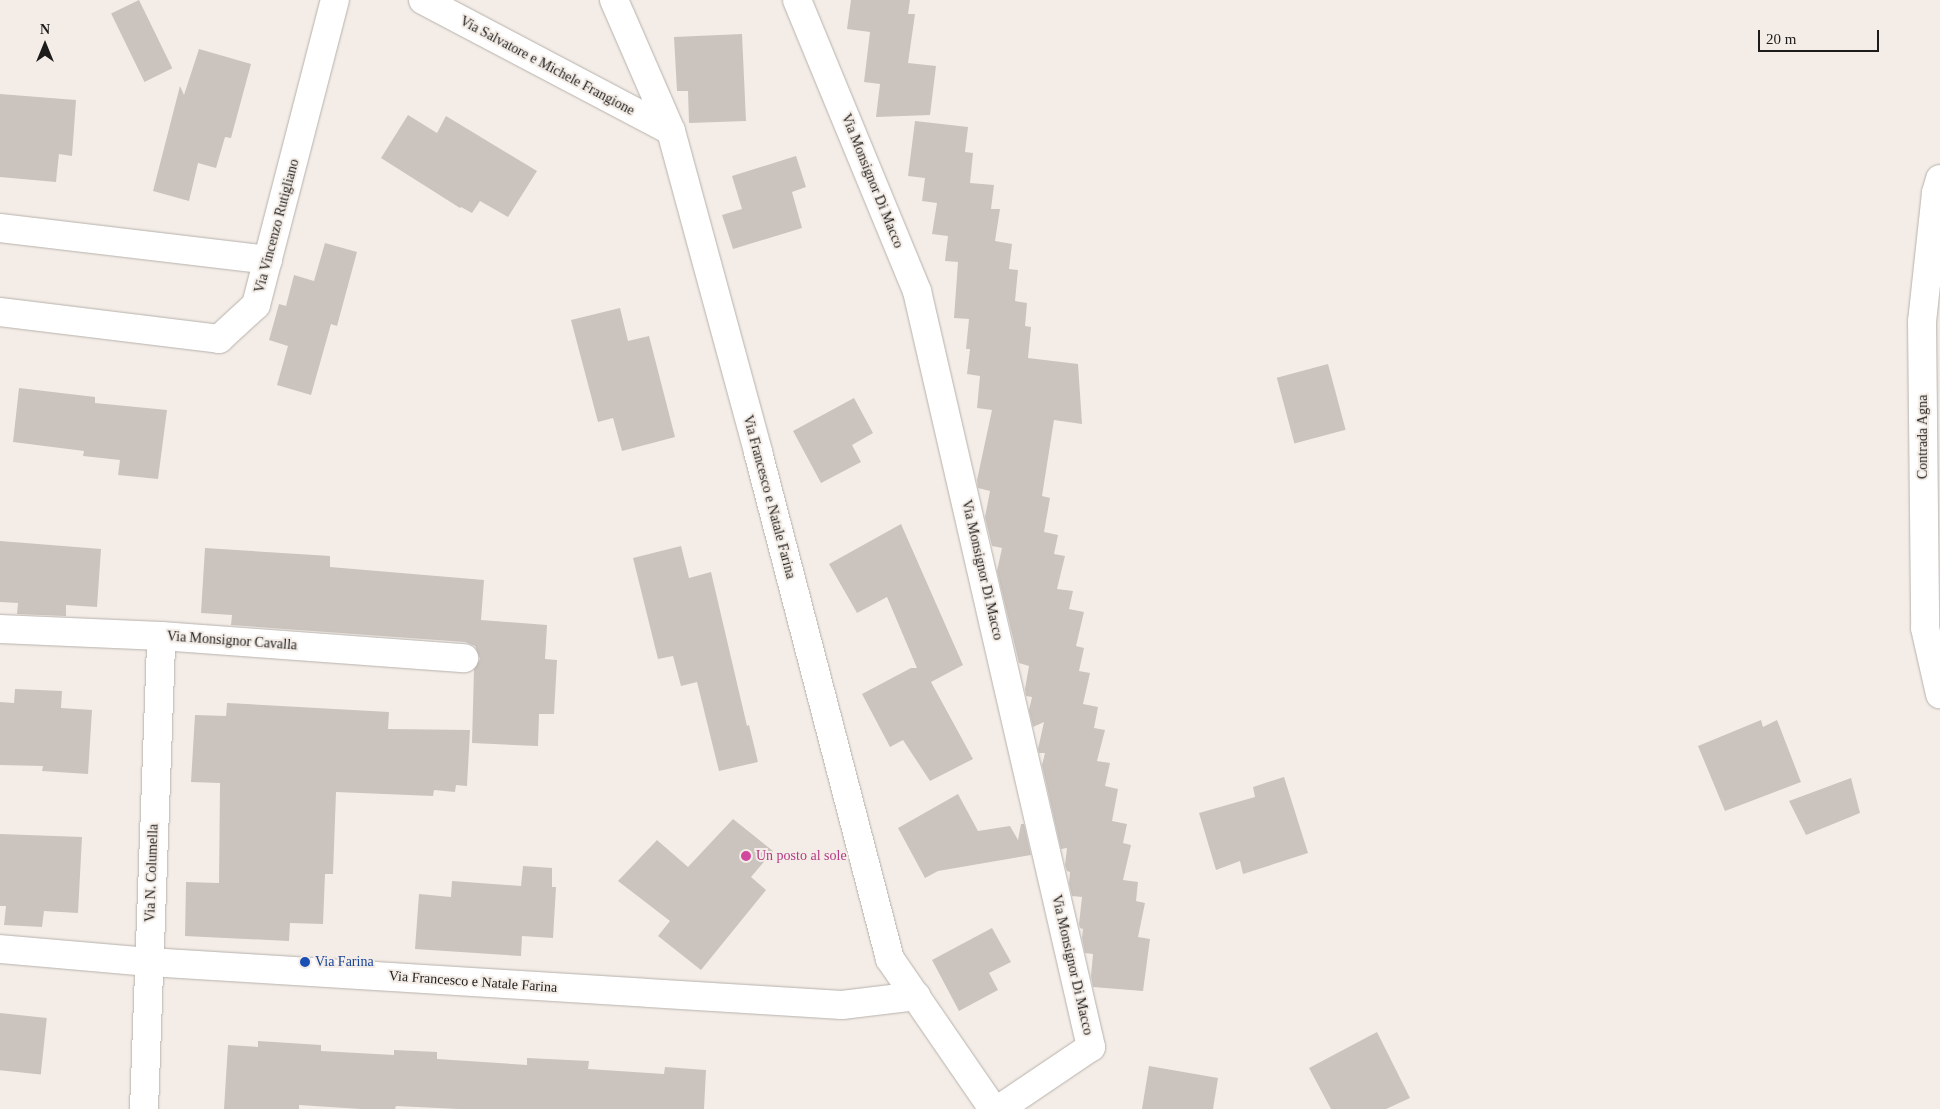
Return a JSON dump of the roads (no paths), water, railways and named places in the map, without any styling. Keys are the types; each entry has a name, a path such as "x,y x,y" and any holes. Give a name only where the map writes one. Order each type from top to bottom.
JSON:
{"street":[{"name":"Via Vincenzo Rutigliano","path":"0,312 219,339 256,305 336,0"},
{"name":"Via Salvatore e Michele Frangione","path":"423,0 671,131"},
{"name":"Via Francesco e Natale Farina","path":"614,0 671,131 890,959 993,1109"},
{"name":"Via Monsignor Di Macco","path":"797,0 917,291 1091,1047 999,1109"},
{"name":"Contrada Agna","path":"1940,179 1936,193 1922,321 1925,628 1940,694"},
{"path":"0,228 268,260"},
{"name":"Via Monsignor Cavalla","path":"0,629 161,636 464,658"},
{"name":"Via N. Columella","path":"144,1109 161,636"},
{"name":"Via Francesco e Natale Farina","path":"0,949 149,962 842,1005 916,996"}],"place":[{"name":"Un posto al sole","path":"746,856"},
{"name":"Via Farina","path":"305,962"}]}
